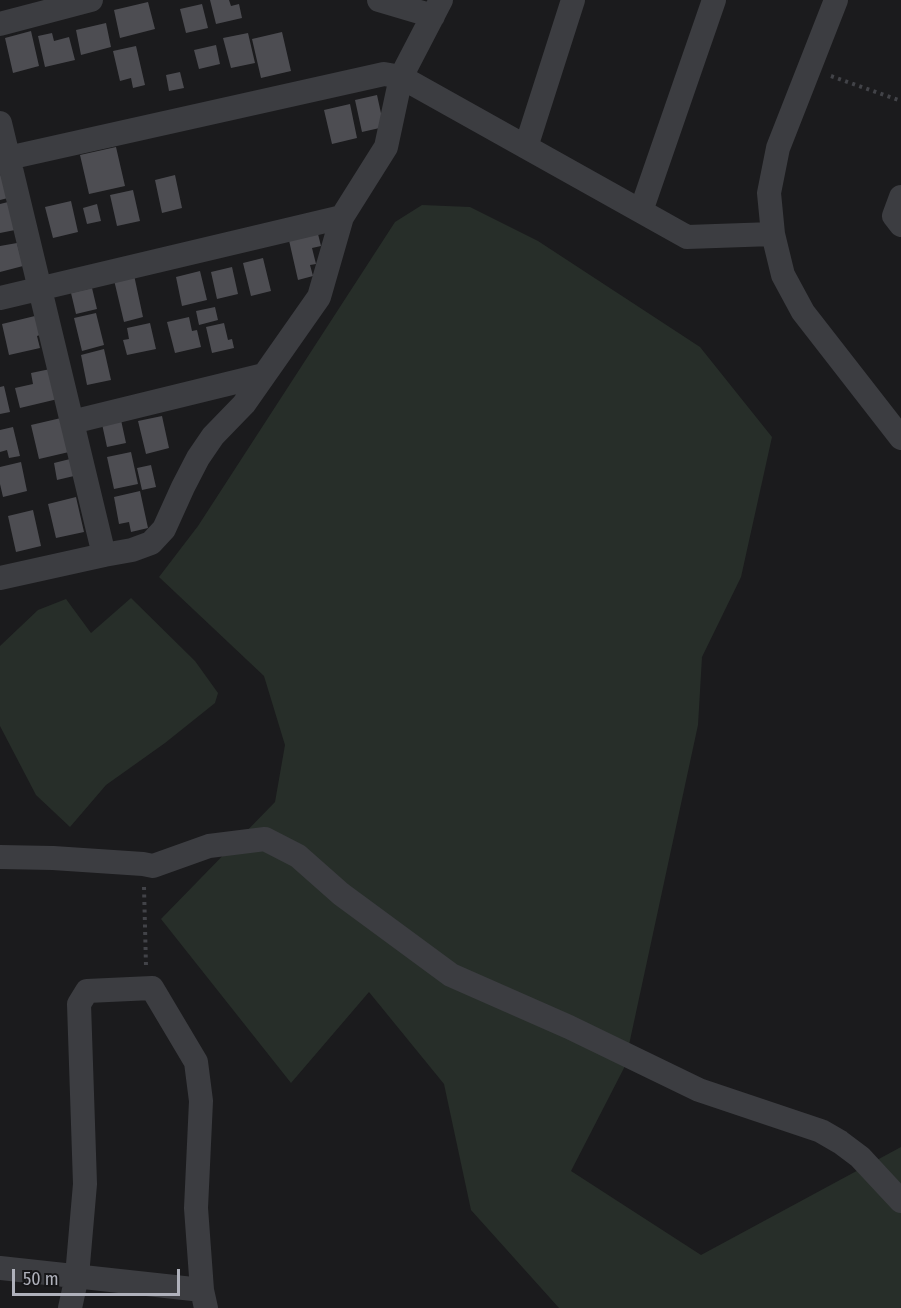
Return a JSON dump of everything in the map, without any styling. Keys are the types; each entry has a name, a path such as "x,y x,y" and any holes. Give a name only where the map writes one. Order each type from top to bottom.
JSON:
{"street":[{"path":"0,24 92,0"},
{"path":"0,578 132,550 151,543 164,529 183,487 213,436 244,404 319,297 342,217 386,147 401,77 437,8 379,0"},
{"path":"526,147 573,0"},
{"path":"641,211 714,0"},
{"path":"836,0 778,148 769,194 773,234 783,275 803,312 901,438"},
{"path":"8,159 384,74 401,77 687,237 773,234"},
{"path":"0,123 104,555"},
{"path":"901,197 894,216 901,225"},
{"path":"0,298 342,217"},
{"path":"72,422 264,375"},
{"path":"0,857 153,866 209,846 265,839 298,856 341,894 451,975 569,1027 699,1090 821,1131 860,1157 901,1201"},
{"path":"0,1268 77,1276 204,1299 196,1208 201,1101 196,1062 152,988 87,992 79,1004 85,1184 77,1276 70,1308"}],"path":[{"path":"809,68 901,100"},
{"path":"144,887 146,952"}],"shaded area":[{"path":"422,205 470,207 538,241 700,347 772,437 741,577 702,657 698,725 624,1068 571,1171 701,1255 901,1147 901,1308 559,1308 471,1210 444,1084 369,992 291,1083 161,919 275,802 285,745 264,676 159,577 198,526 395,222"},
{"path":"131,598 195,661 218,693 215,703 165,743 106,785 70,827 36,795 0,726 0,646 38,610 66,599 91,633"}],"building":[{"path":"210,0 229,0 231,6 239,4 242,18 216,24"},
{"path":"148,2 155,29 120,38 114,10"},
{"path":"202,4 208,28 186,33 180,9"},
{"path":"106,23 111,47 81,55 76,30"},
{"path":"31,31 39,66 13,73 5,38"},
{"path":"282,32 291,71 261,78 252,39"},
{"path":"52,33 54,41 69,37 75,60 45,67 38,36"},
{"path":"248,33 255,63 231,68 223,38"},
{"path":"216,45 220,64 199,69 194,50"},
{"path":"136,46 145,85 133,88 131,78 120,81 113,51"},
{"path":"180,72 184,88 169,91 166,75"},
{"path":"377,95 384,127 362,132 355,100"},
{"path":"350,104 357,138 332,144 324,110"},
{"path":"116,147 125,186 89,194 80,155"},
{"path":"0,173 8,198 0,200"},
{"path":"175,175 182,208 162,213 155,180"},
{"path":"133,190 140,221 117,226 110,195"},
{"path":"71,201 78,232 53,238 45,207"},
{"path":"8,202 15,230 0,233 0,204"},
{"path":"97,204 101,221 87,224 83,208"},
{"path":"317,230 321,246 312,248 316,264 310,265 313,276 298,280 288,236"},
{"path":"17,243 23,266 0,272 0,246"},
{"path":"263,258 271,291 251,296 243,263"},
{"path":"232,267 238,294 217,299 211,272"},
{"path":"200,271 207,300 182,306 176,277"},
{"path":"134,275 143,317 124,322 114,280"},
{"path":"92,288 97,309 76,314 71,293"},
{"path":"215,307 218,320 199,325 196,311"},
{"path":"96,313 104,345 82,351 74,318"},
{"path":"39,315 43,334 37,336 40,348 9,355 2,324"},
{"path":"189,317 192,331 197,330 201,347 175,353 167,322"},
{"path":"150,323 156,349 127,355 123,340 129,339 127,328"},
{"path":"224,323 228,340 232,339 234,348 212,353 206,327"},
{"path":"104,349 111,380 87,385 81,355"},
{"path":"55,368 62,398 20,408 15,388 33,384 31,373"},
{"path":"4,386 10,412 0,414 0,387"},
{"path":"162,416 169,448 146,454 138,421"},
{"path":"61,418 69,452 39,459 31,425"},
{"path":"121,420 126,443 107,447 102,424"},
{"path":"13,427 20,456 9,458 7,450 0,452 0,430"},
{"path":"131,452 138,484 114,489 107,457"},
{"path":"70,459 74,476 57,480 54,463"},
{"path":"21,462 27,491 3,497 0,467"},
{"path":"151,465 156,487 142,490 137,468"},
{"path":"140,491 148,528 131,532 129,522 119,524 114,497"},
{"path":"76,497 84,532 56,538 48,504"},
{"path":"33,510 41,546 16,552 8,516"}]}
